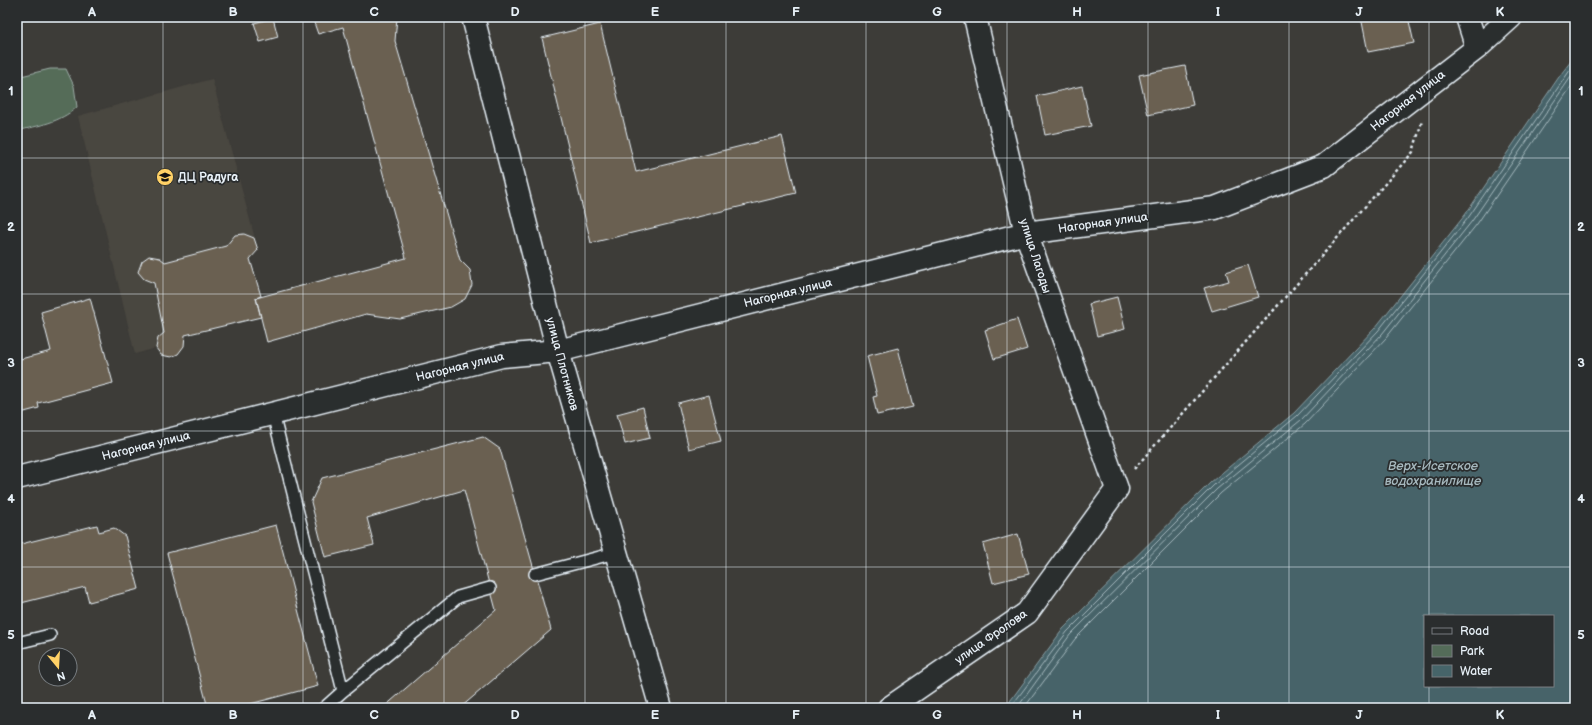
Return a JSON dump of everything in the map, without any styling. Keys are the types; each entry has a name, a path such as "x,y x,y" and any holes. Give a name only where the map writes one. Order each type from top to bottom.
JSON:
{"street":[{"name":"улица Плотников","path":"473,17 558,351 661,708"},
{"name":"улица Лагоды","path":"975,17 1026,233 1117,489"},
{"path":"1467,17 1477,48"},
{"name":"Нагорная улица","path":"17,478 502,356 558,351 1026,233 1215,208 1324,166 1477,48 1511,17"},
{"name":"улица Фролова","path":"889,708 1027,613 1117,489"}],"lane":[{"path":"273,414 343,691"},
{"path":"535,574 615,552"},
{"path":"324,708 458,598 490,588"},
{"path":"17,643 50,634"}],"path":[{"path":"1117,489 1413,152 1423,116"}],"shaded area":[{"name":"ДЦ Радуга","path":"212,79 258,250 250,259 261,296 256,298 261,317 185,335 184,346 178,354 171,357 161,355 156,348 135,354 78,116"}],"green space":[{"path":"50,69 66,69 74,86 77,107 56,120 17,131 17,77"}],"water":[{"name":"Верх-Исетское водохранилище","path":"1575,56 1575,708 1005,708 1063,629 1211,482 1294,413 1375,328 1465,215 1561,74"}],"building":[{"path":"312,17 397,17 395,41 460,260 470,270 472,285 465,299 451,307 400,319 366,314 267,342 256,298 406,258 343,27 318,34"},
{"path":"1361,17 1408,17 1414,43 1368,52"},
{"path":"273,18 278,37 260,42 254,23"},
{"path":"600,24 636,172 782,136 796,193 591,243 542,38"},
{"path":"1185,66 1193,105 1148,115 1139,75"},
{"path":"1082,86 1091,126 1045,135 1037,96"},
{"path":"244,234 254,238 258,250 250,259 261,296 256,298 261,317 185,335 184,346 178,354 171,357 161,355 156,348 158,338 164,333 154,283 144,279 138,272 142,261 149,256 160,258 165,262 226,246 235,235"},
{"path":"1248,265 1258,297 1212,311 1204,288 1229,281 1226,272"},
{"path":"1117,297 1125,329 1097,336 1089,304"},
{"path":"90,298 113,383 38,403 39,408 17,414 17,360 51,351 41,312"},
{"path":"1017,319 1027,349 994,359 985,330"},
{"path":"898,348 913,407 877,415 873,397 877,396 867,356"},
{"path":"709,395 721,441 689,449 678,403"},
{"path":"643,407 650,438 625,444 617,414"},
{"path":"483,437 500,449 551,630 460,708 383,708 496,610 464,490 367,518 374,545 325,557 311,502 322,478"},
{"path":"97,525 99,532 114,528 125,536 139,589 89,602 85,587 17,604 17,545"},
{"path":"276,525 318,686 235,708 208,708 167,553"},
{"path":"1018,534 1029,574 993,583 983,544"}],"place":[{"name":"ДЦ Радуга","path":"165,177"}]}
